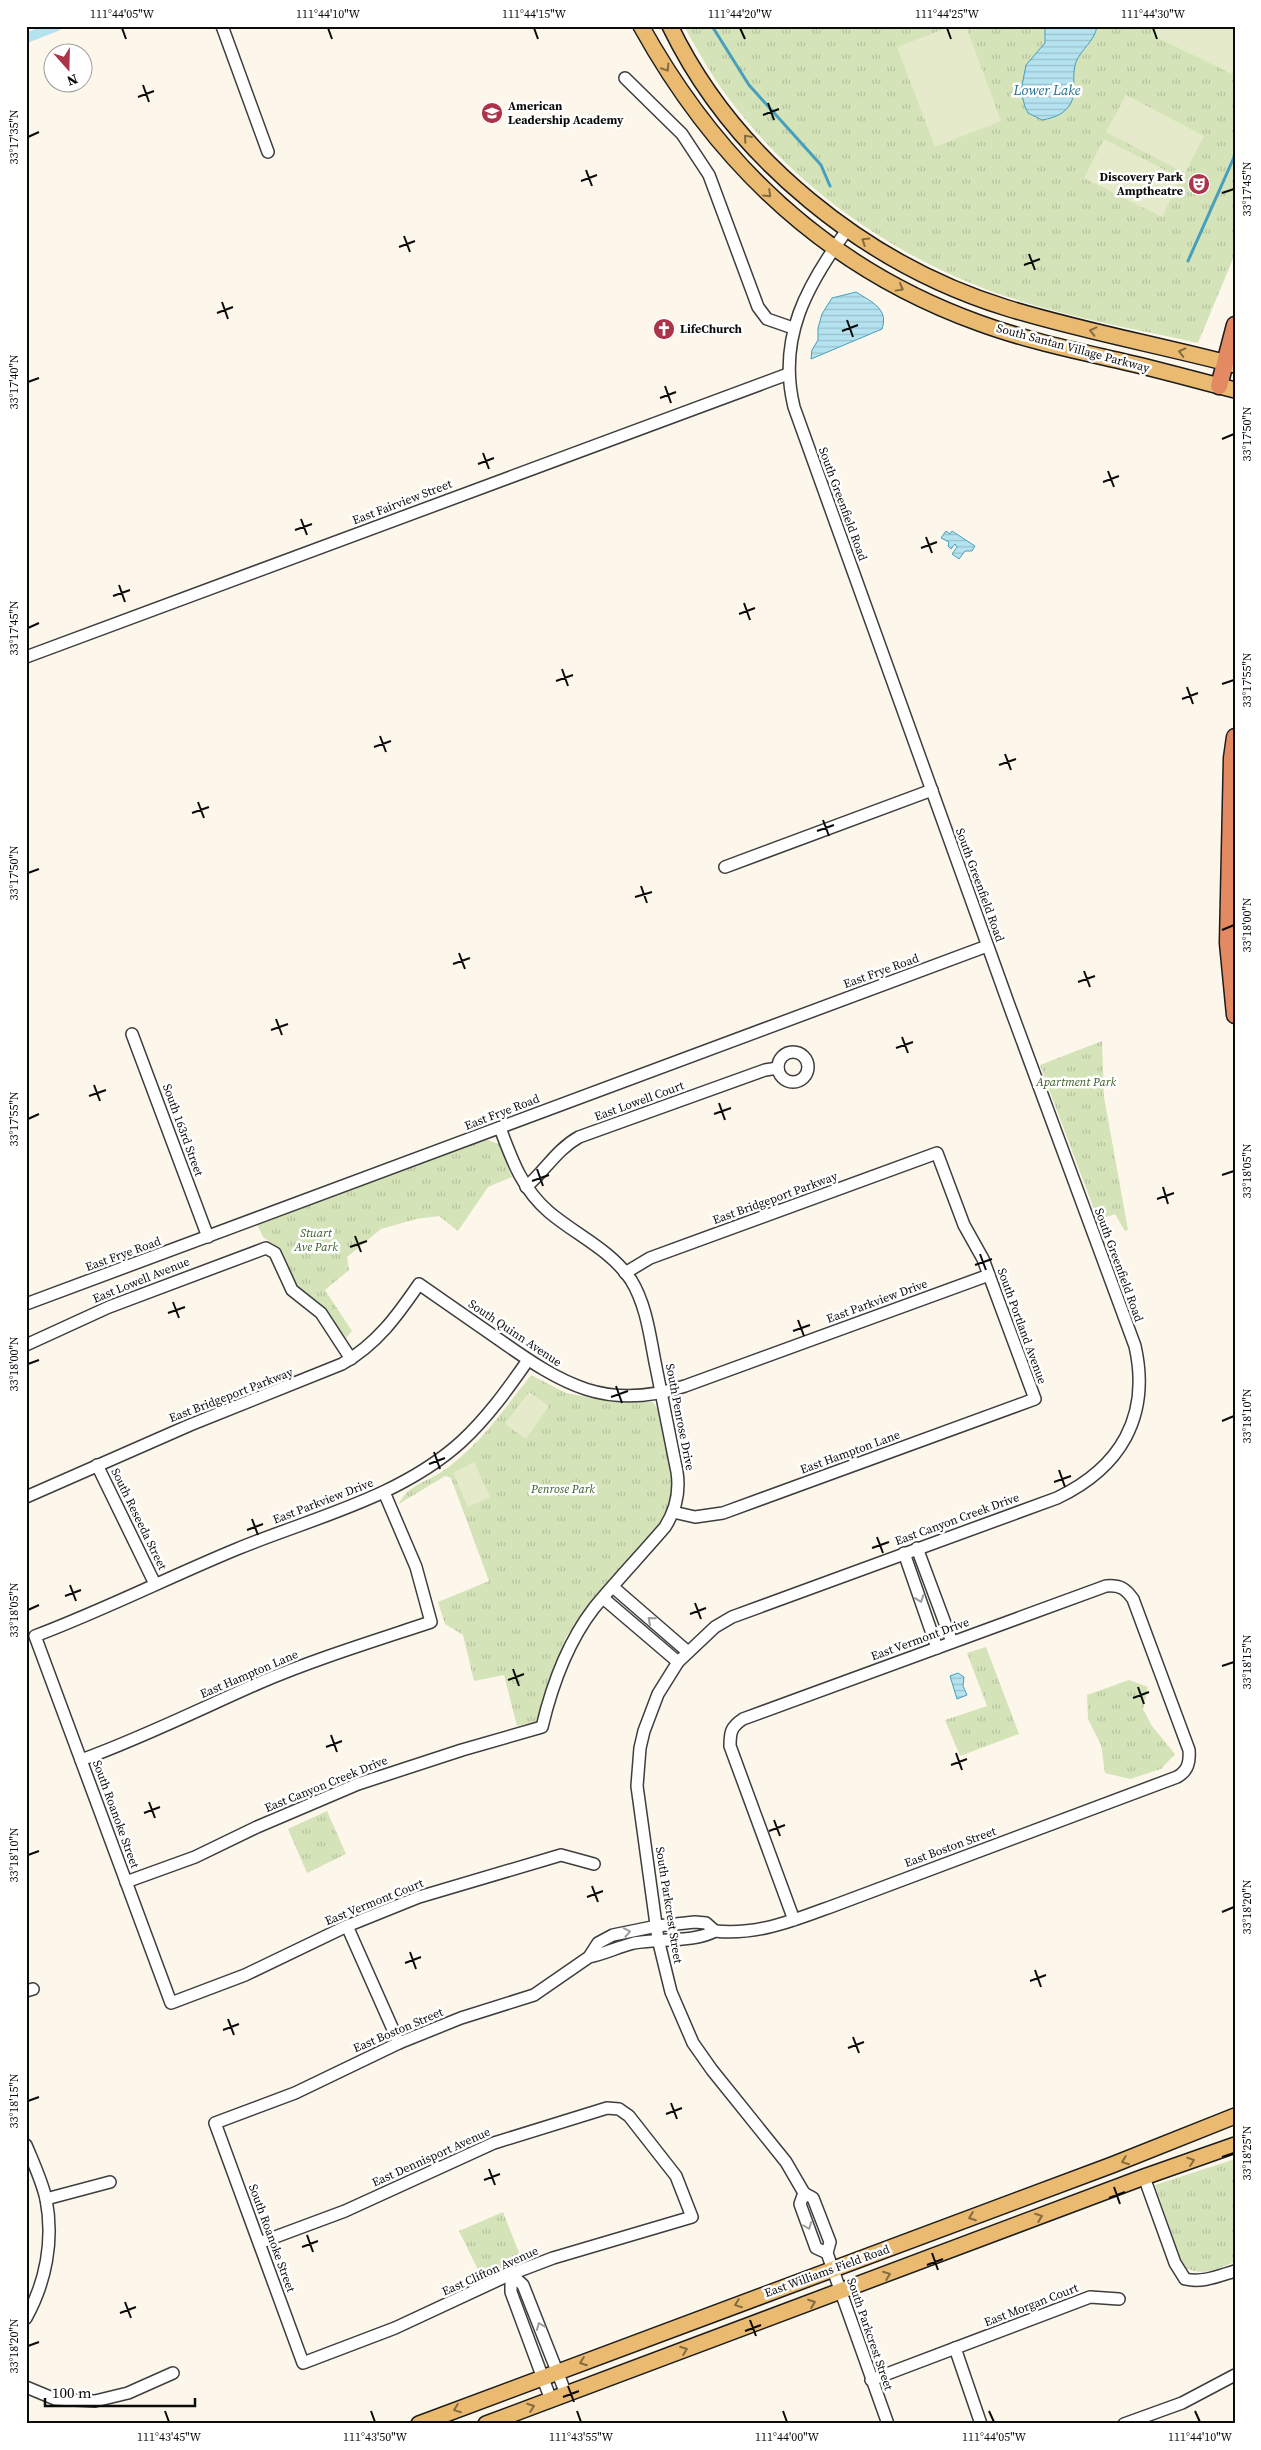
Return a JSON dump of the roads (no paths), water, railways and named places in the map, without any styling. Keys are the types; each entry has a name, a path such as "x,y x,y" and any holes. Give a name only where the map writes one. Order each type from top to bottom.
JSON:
{"highway":[{"path":"1219,386 1230,364 1235,325"},
{"path":"1235,737 1232,758 1228,943 1235,1015"}],"main road":[{"name":"South Santan Village Parkway","path":"641,26 677,85 727,151 779,204 834,248 903,290 934,306 980,323 1041,342 1235,390"},
{"name":"South Santan Village Parkway","path":"670,26 704,86 768,162 847,230 890,257 941,283 1006,308 1230,364"},
{"name":"East Williams Field Road","path":"419,2424 1120,2162 1235,2116"},
{"name":"East Williams Field Road","path":"486,2424 1144,2177 1235,2146"}],"street":[{"path":"222,26 268,152"},
{"path":"625,78 682,134 709,175 758,307 767,319 793,328"},
{"name":"South Greenfield Road","path":"847,230 834,248 810,291 793,328 788,374 792,401 988,946 1135,1346 1139,1366 1138,1393 1134,1416 1121,1449"},
{"name":"East Fairview Street","path":"26,657 788,374"},
{"path":"724,867 932,790"},
{"name":"East Frye Road","path":"26,1304 988,946"},
{"name":"South 163rd Street","path":"132,1034 208,1237"},
{"name":"East Lowell Court","path":"526,1187 537,1179 560,1150 579,1137 765,1070 778,1068"},
{"name":"South Penrose Drive","path":"500,1128 514,1167 526,1187 550,1213 607,1254 625,1273 639,1295 645,1312 678,1478 678,1495 673,1512 665,1527 603,1598 582,1626 561,1665 542,1727"},
{"name":"East Bridgeport Parkway","path":"625,1273 650,1258 937,1153"},
{"name":"South Portland Avenue","path":"937,1153 964,1225 989,1275 1034,1399"},
{"name":"East Lowell Avenue","path":"26,1345 109,1307 262,1248 268,1248 275,1253 289,1287 297,1296 321,1313 351,1359"},
{"name":"East Parkview Drive","path":"661,1393 989,1275"},
{"name":"East Bridgeport Parkway","path":"26,1498 190,1425 328,1371 351,1359 380,1336 419,1284"},
{"name":"South Quinn Avenue","path":"419,1284 560,1380 597,1393 623,1396 661,1393"},
{"name":"East Parkview Drive","path":"36,1636 92,1615 155,1584 238,1549 384,1492 424,1470 460,1443 492,1410 528,1360"},
{"name":"East Hampton Lane","path":"673,1512 695,1517 723,1513 1034,1399"},
{"name":"East Canyon Creek Drive","path":"688,1652 715,1627 750,1608 1057,1498 1088,1481 1121,1449"},
{"name":"South Reseeda Street","path":"97,1465 155,1584"},
{"name":"East Hampton Lane","path":"81,1760 144,1737 260,1683 320,1659 431,1622 416,1567 384,1492"},
{"path":"918,1548 952,1642"},
{"path":"904,1553 937,1648"},
{"name":"East Vermont Drive","path":"794,1920 730,1746 730,1732 734,1725 743,1719 1106,1586 1116,1585 1125,1588 1133,1599 1189,1750 1188,1766"},
{"path":"613,1587 688,1652"},
{"path":"603,1598 678,1662"},
{"name":"South Roanoke Street","path":"36,1636 171,2003"},
{"name":"South Parkcrest Street","path":"688,1652 678,1662 658,1694 648,1715 638,1767 637,1786 658,1939 671,1992 693,2043 712,2070 786,2162 804,2193 800,2204 816,2248 827,2253 888,2424"},
{"name":"East Canyon Creek Drive","path":"126,1882 195,1857 257,1827 358,1784 462,1750 542,1727"},
{"name":"East Boston Street","path":"215,2123 295,2093 399,2043 461,2018 534,1994 588,1957 635,1943 658,1939 704,1937 715,1931 742,1933 758,1931 794,1920 1177,1777 1188,1766"},
{"name":"East Vermont Court","path":"171,2003 245,1975 347,1926 419,1897 561,1855 594,1864"},
{"name":"East Boston Street","path":"588,1957 598,1943 613,1935 657,1926 706,1923 715,1931"},
{"path":"347,1926 399,2043"},
{"name":"East Dennisport Avenue","path":"259,2243 345,2210 494,2143 607,2108 617,2108 629,2116 672,2169 682,2188 692,2217"},
{"name":"South Roanoke Street","path":"215,2123 303,2363"},
{"path":"26,2145 46,2199 50,2242 44,2277 26,2318"},
{"path":"1144,2177 1175,2263 1186,2279 1195,2282 1235,2271"},
{"path":"46,2199 110,2182"},
{"name":"East Clifton Avenue","path":"303,2363 395,2328 510,2274 597,2244 692,2217"},
{"path":"510,2274 523,2285 566,2394"},
{"path":"510,2274 511,2292 551,2400"},
{"name":"East Morgan Court","path":"871,2380 1090,2297 1119,2299"},
{"path":"955,2348 981,2424"},
{"path":"26,2387 55,2400 95,2401 128,2393 173,2373"},
{"path":"1124,2424 1182,2403 1235,2375"}],"water":[{"name":"Lower Lake","path":"1045,26 1097,26 1094,36 1076,62 1074,93 1071,103 1059,115 1042,120 1028,113 1021,91 1026,65 1045,43"},
{"path":"856,292 873,303 881,311 884,322 882,329 811,359 812,350 818,340 818,328 822,314 832,298"},
{"path":"946,531 950,534 952,531 975,546 972,551 965,551 959,559 952,554 957,547 955,544 951,549 948,546 949,542 941,538"},
{"path":"958,1673 964,1677 963,1686 967,1695 957,1699 950,1676"}],"waterway":[{"path":"26,38 57,26"},
{"path":"712,26 749,85 821,165 830,186"},
{"path":"1188,261 1235,155"}],"place":[{"name":"American Leadership Academy","path":"492,113"},
{"name":"Discovery Park Amptheatre","path":"1199,184"},
{"name":"LifeChurch","path":"664,329"}],"park label":[{"name":"Apartment Park","path":"1076,1082"},
{"name":"Stuart Ave Park","path":"316,1240"},
{"name":"Penrose Park","path":"563,1489"}]}
